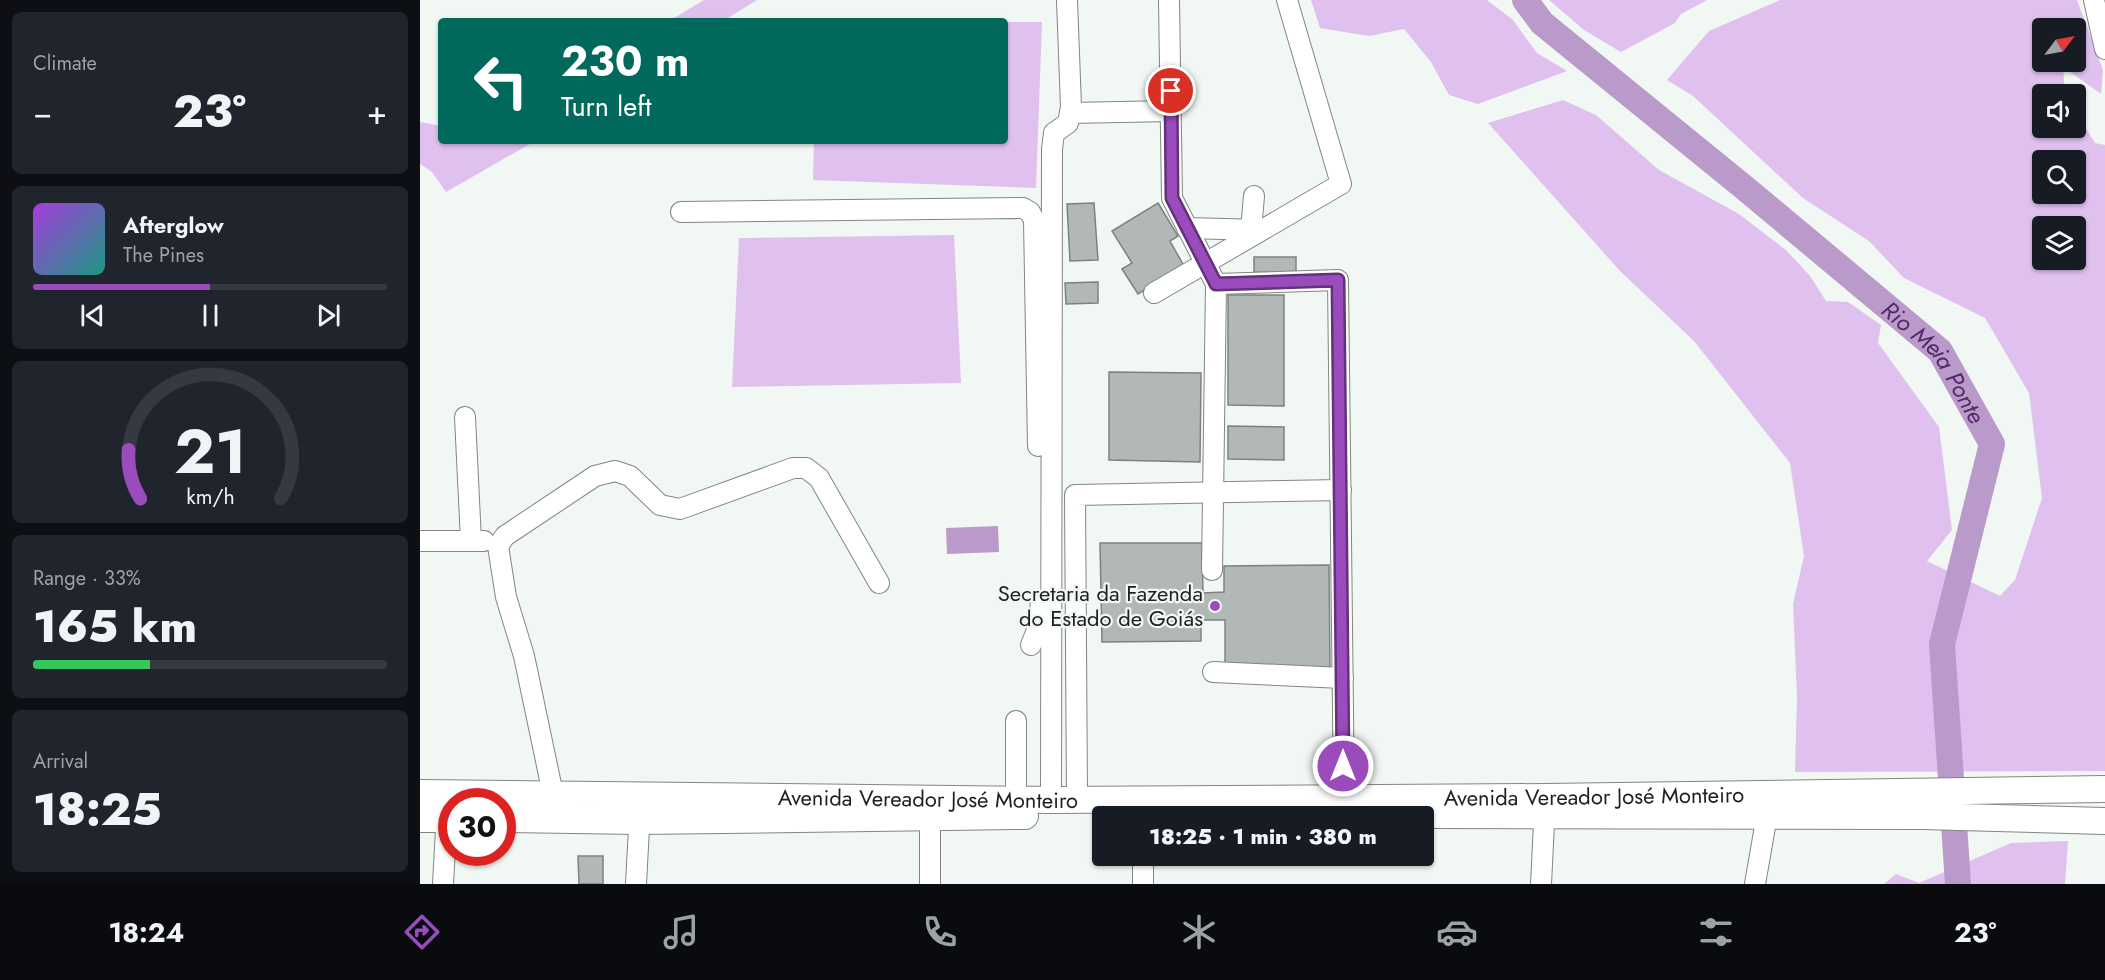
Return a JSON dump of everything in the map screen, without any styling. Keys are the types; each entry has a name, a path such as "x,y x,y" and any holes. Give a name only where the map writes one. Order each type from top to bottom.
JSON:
{"main road":[{"name":"Avenida Vereador José Monteiro","path":"1434,807 1544,806 1906,791 2105,789"},
{"name":"Avenida Vereador José Monteiro","path":"420,793 438,793"},
{"name":"Avenida Vereador José Monteiro","path":"516,794 641,793 1077,800 1117,806"},
{"name":"Avenida Vereador José Monteiro","path":"1211,806 1344,798 1767,815 2105,820"},
{"name":"Avenida Vereador José Monteiro","path":"516,819 639,821 930,818 1092,812"},
{"path":"420,819 438,819"}],"street":[{"path":"1051,800 1052,149 1054,133 1068,123 1070,113 1067,0"},
{"path":"1169,0 1172,71 1172,198 1216,284 1212,570"},
{"path":"1154,293 1256,230 1341,184 1287,0"},
{"path":"2094,0 2105,49"},
{"path":"1070,113 1171,111"},
{"path":"1254,196 1256,230"},
{"path":"681,212 1023,208 1030,212 1034,220 1041,604 1038,625 1031,645"},
{"path":"1187,228 1256,230"},
{"path":"1216,284 1338,280 1344,798"},
{"path":"465,417 471,541"},
{"path":"553,794 524,656 506,597 498,546 502,540 595,476 615,471 630,476 660,505 680,509 793,468 806,468 819,478 879,583"},
{"path":"1077,800 1075,495 1341,490"},
{"path":"420,541 502,540"},
{"path":"1213,672 1343,678"},
{"path":"1051,678 1077,677"},
{"path":"1016,722 1017,800"},
{"path":"636,884 641,793"},
{"path":"1541,884 1544,806"},
{"path":"1755,884 1767,815"},
{"path":"930,818 930,884"},
{"path":"443,884 444,866"},
{"path":"1143,866 1143,884"}],"shaded area":[{"path":"704,0 757,0 728,18 674,18"},
{"path":"1311,0 1487,0 1513,20 1537,53 1567,71 1478,104 1449,95 1431,62 1404,29 1369,36 1320,28"},
{"path":"1549,0 1707,0 1681,14 1675,23 1621,52 1584,30"},
{"path":"1780,0 2077,0 2084,18 2032,18 2032,72 2063,72 2064,84 2032,84 2032,138 2086,138 2086,128 2095,143 2105,145 2105,771 1795,772 1797,698 1793,604 1804,556 1790,463 1694,341 1620,271 1488,123 1563,100 1596,115 1659,170 1739,214 1787,251 1810,276 1826,301 1848,302 1881,325 1878,343 1939,427 1952,530 1927,561 2000,596 2015,580 2042,498 2029,393 1985,318 1904,278 1869,241 1803,198 1693,96 1667,80 1709,31"},
{"path":"1008,22 1042,22 1036,188 813,180 814,144 1008,144"},
{"path":"2086,24 2103,70 2101,94 2070,72 2086,72"},
{"path":"420,122 438,125 438,144 530,144 446,192 432,172 420,164"},
{"path":"954,235 961,383 732,387 739,238"},
{"path":"998,526 999,552 947,554 946,528"},
{"path":"2068,841 2065,884 1884,884 1896,874 1919,883 2011,843"}],"building":[{"path":"1094,203 1098,260 1070,261 1067,204"},
{"path":"1158,203 1178,236 1170,241 1184,266 1138,294 1122,269 1132,263 1112,231"},
{"path":"1254,257 1296,257 1296,273 1254,272"},
{"path":"1098,282 1098,303 1066,304 1065,283"},
{"path":"1228,295 1284,295 1284,406 1228,405"},
{"path":"1109,372 1201,373 1200,462 1109,460"},
{"path":"1228,426 1284,427 1284,460 1228,459"},
{"name":"Secretaria da Fazenda do Estado de Goiás","path":"1100,543 1202,543 1203,593 1224,592 1224,566 1329,565 1330,669 1225,670 1225,620 1201,620 1201,641 1102,642"},
{"path":"578,856 603,856 603,884 579,884"}],"waterway":[{"name":"Rio Meia Ponte","path":"1525,0 1542,23 1940,351 1992,444 1942,644 1958,884"}],"place":[{"name":"Secretaria da Fazenda do Estado de Goiás","path":"1215,606"}],"route":[{"path":"1171,91 1172,198 1216,284 1338,280 1343,766"}]}
